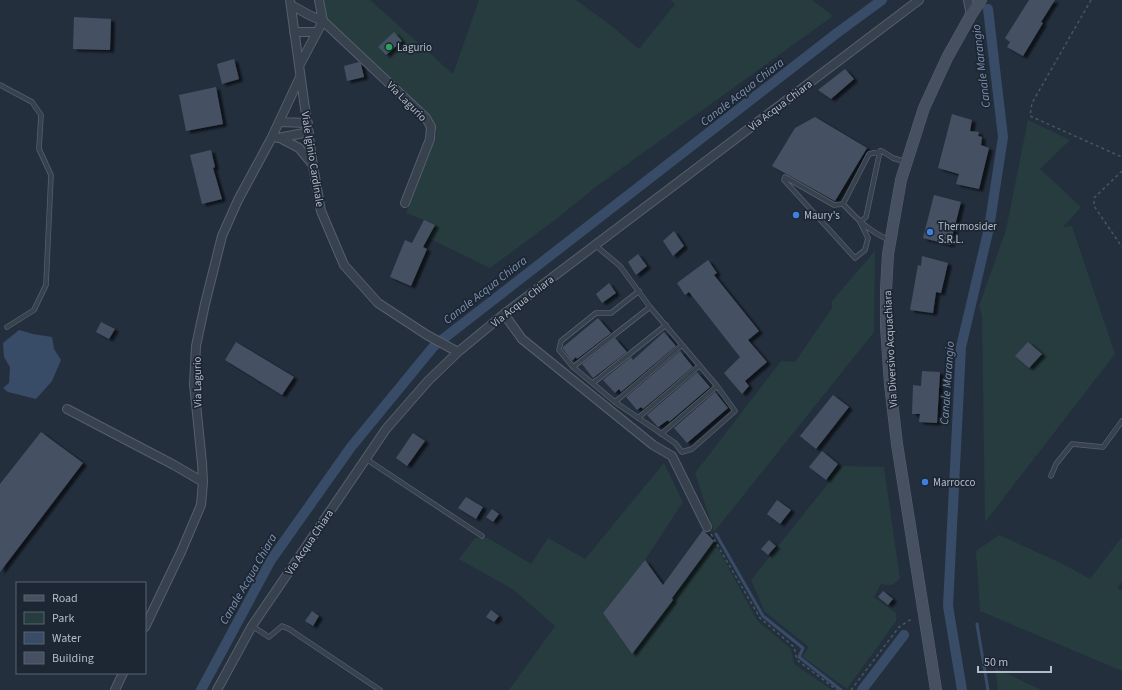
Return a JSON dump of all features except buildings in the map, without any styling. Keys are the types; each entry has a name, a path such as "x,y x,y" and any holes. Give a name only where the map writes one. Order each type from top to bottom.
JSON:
{"main road":[{"name":"Via Diversivo Acquachiara","path":"936,690 897,444 890,384 886,326 888,254 901,180 924,108 947,58 981,0"}],"street":[{"path":"299,66 323,21 319,0"},
{"name":"Via Acqua Chiara","path":"218,690 252,626 386,429 428,381 458,352 504,314 919,0"},
{"path":"968,0 971,15"},
{"name":"Via Lagurio","path":"290,3 309,15 323,21 426,118 430,127 430,139 405,203"},
{"name":"Viale Iginio Cardinale","path":"290,3 313,166 321,211 344,265 378,303 427,335 458,352"},
{"path":"293,24 309,15"},
{"path":"294,32 317,32"},
{"name":"Via Lagurio","path":"146,625 181,552 201,505 203,482 194,384 196,346 222,236 238,200 271,139 300,77"},
{"path":"279,122 308,123"},
{"path":"271,139 309,132"},
{"path":"280,138 299,148 313,166"},
{"path":"504,314 522,339 653,445 672,456 707,527"},
{"path":"67,408 203,482"},
{"path":"115,690 123,674"}],"lane":[{"path":"0,85 32,102 41,115 39,149 51,175 46,285 34,310 7,326"},
{"path":"843,204 869,154 882,150 894,158 906,162"},
{"path":"860,222 866,217 880,151"},
{"path":"843,204 834,205 785,177 784,180 855,258 865,250 868,238 860,222"},
{"path":"843,204 860,222 876,234 890,241"},
{"path":"595,245 620,266 639,290 650,307 717,386 735,411 692,449 682,452 675,443 615,402 573,367 559,350 561,341 596,313 611,313 639,290"},
{"path":"573,367 650,307"},
{"path":"593,383 666,325"},
{"path":"615,402 682,345"},
{"path":"638,418 699,366"},
{"path":"661,434 717,386"},
{"path":"1052,476 1056,464 1072,444 1103,447 1122,421"},
{"path":"366,459 482,536"},
{"path":"252,626 269,637 282,626 289,629 380,690"}],"path":[{"path":"1090,0 1032,103 1030,116 1122,157"},
{"path":"1122,170 1094,198 1094,206 1122,247"},
{"path":"707,527 760,618 794,647 797,660 837,690"},
{"path":"851,690 899,627 923,611"}],"green space":[{"path":"323,0 370,0 453,74 479,0 576,0 609,24 639,49 675,4 670,0 812,0 833,16 597,186 555,220 490,268 428,238 434,225 406,213 437,133 433,121 327,20"},
{"path":"1028,120 1070,140 1040,169 1081,207 1063,227 1072,226 1115,354 985,522 982,316 979,306 1006,230"},
{"path":"875,251 874,332 714,532 695,473 781,361 795,362 832,308 832,301"},
{"path":"664,463 683,502 645,560 603,613 632,654 673,600 674,595 714,541 757,620 791,649 794,664 832,690 509,690 555,626 514,590 459,559 475,538 488,538 531,564 548,538 585,559"},
{"path":"842,466 884,467 900,579 892,585 881,584 874,597 896,613 896,621 847,689 802,656 809,647 765,612 751,580"},
{"path":"999,535 1061,563 1090,579 1122,537 1122,582 1117,588 1122,591 1122,671 980,611 976,551"},
{"path":"995,668 1041,690 998,690"}],"water":[{"path":"19,330 52,337 54,349 61,360 52,381 36,399 8,392 3,388 9,383 10,367 4,357 3,343"}],"waterway":[{"name":"Canale Acqua Chiara","path":"201,690 271,560 351,447 434,346 837,33 882,0"},
{"name":"Canale Marangio","path":"962,690 948,606 961,347 989,228 1003,137 988,9"},
{"path":"716,534 763,616 803,648 799,657 841,690"},
{"path":"977,624 988,690"},
{"path":"862,690 904,635"}],"place":[{"name":"Lagurio","path":"389,47"},
{"name":"Maury's","path":"796,215"},
{"name":"Thermosider S.R.L.","path":"930,232"},
{"name":"Marrocco","path":"925,482"}]}
